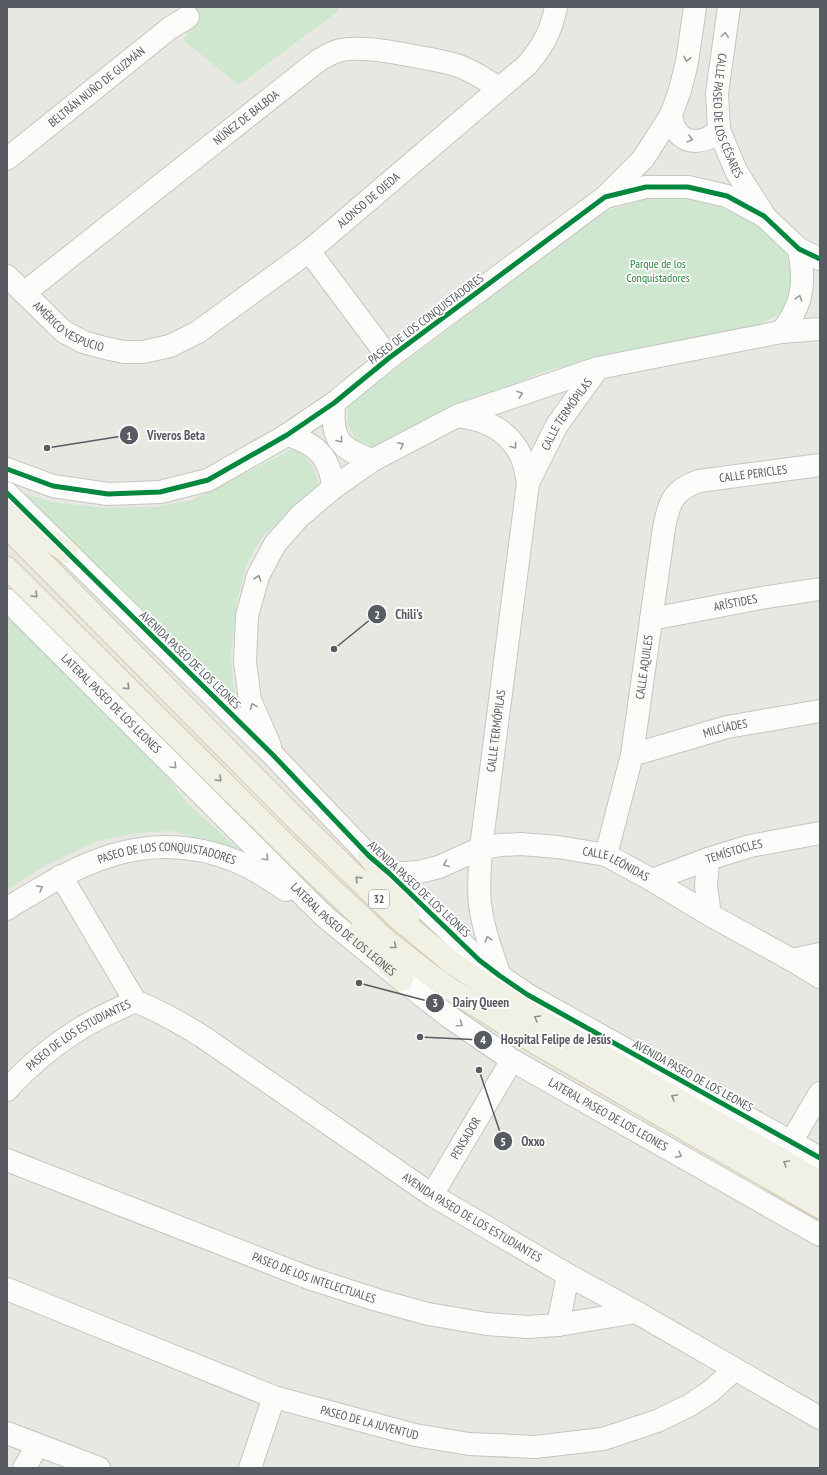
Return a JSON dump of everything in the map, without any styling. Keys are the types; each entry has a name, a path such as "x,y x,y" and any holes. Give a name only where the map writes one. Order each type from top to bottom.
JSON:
{"main road":[{"path":"7,511 66,552"},
{"name":"32","path":"7,527 257,780 394,914 451,962 481,983 545,1023 820,1182"},
{"name":"32","path":"7,568 302,861 387,940 450,989 534,1042 820,1207"},
{"path":"369,856 428,943"},
{"path":"302,861 402,980"}],"street":[{"name":"ALONSO DE OJEDA","path":"143,352 170,346 198,332 309,252 527,65 544,44 550,31 556,7"},
{"path":"605,197 643,159 671,115 680,90 687,62 696,7"},
{"name":"CALLE PASEO DE LOS CÉSARES","path":"729,7 717,93 719,130 736,170 764,216"},
{"name":"BELTRÁN NUÑO DE GUZMÁN","path":"7,159 170,28 188,17"},
{"name":"NÚÑEZ DE BALBOA","path":"24,293 308,68 330,54 341,50 363,49 443,61 474,73 499,88"},
{"path":"671,115 676,130 681,136 690,140 706,140 719,130"},
{"name":"PASEO DE LOS CONQUISTADORES","path":"7,468 53,486 108,494 160,492 208,480 287,435 334,403 389,358 605,197 646,187 688,187 727,196 764,216 799,249 820,259"},
{"path":"781,332 794,314 801,293 803,271 799,249"},
{"path":"309,252 389,358"},
{"name":"AMÉRICO VESPUCIO","path":"7,276 63,331 83,342 111,350 143,352"},
{"path":"273,755 250,700 244,662 247,616 258,576 275,544 300,516 333,488 373,460 457,416 598,368 781,332 820,329"},
{"name":"CALLE TERMÓPILAS","path":"500,976 487,937 480,904 481,848 528,483 557,424 598,368"},
{"path":"334,403 333,422 335,432 340,441 356,454 373,460"},
{"name":"CALLE TERMÓPILAS","path":"457,416 484,421 495,427 506,436 515,445 522,457 528,483"},
{"path":"287,435 305,441 320,453 330,468 333,488"},
{"name":"CALLE PERICLES","path":"688,485 699,481 723,477 820,465"},
{"name":"CALLE AQUILES","path":"606,855 632,755 667,510 675,496 688,485"},
{"name":"AVENIDA PASEO DE LOS LEONES","path":"7,493 273,755 369,856 390,874 479,960 528,995 820,1158"},
{"name":"ARÍSTIDES","path":"651,619 761,598 820,589"},
{"name":"LATERAL PASEO DE LOS LEONES","path":"7,600 324,916 448,1016 512,1060 820,1234"},
{"name":"MILCÍADES","path":"632,755 727,727 820,711"},
{"name":"TEMÍSTOCLES","path":"652,880 708,859 750,846 820,833"},
{"name":"CALLE LEÓNIDAS","path":"390,874 419,872 439,867 481,848 521,844 558,847 606,855 652,880 710,916 792,960 820,977"},
{"name":"PASEO DE LOS CONQUISTADORES","path":"7,909 61,876 108,855 130,850 158,847 186,848 215,854 239,862 264,876 324,916"},
{"path":"708,859 706,886 710,916"},
{"path":"61,876 135,1001"},
{"path":"792,960 820,954"},
{"name":"PASEO DE LOS ESTUDIANTES","path":"7,1090 21,1074 42,1056 83,1027 135,1001"},
{"name":"AVENIDA PASEO DE LOS ESTUDIANTES","path":"135,1001 176,1020 203,1037 432,1195 568,1275 636,1312 734,1370 773,1390 820,1418"},
{"name":"PENSADOR","path":"432,1195 512,1060"},
{"path":"791,1142 820,1093"},
{"name":"PASEO DE LOS INTELECTUALES","path":"7,1160 309,1278 377,1300 428,1314 487,1324 527,1327 558,1325 636,1312"},
{"path":"558,1325 568,1275"},
{"name":"PASEO DE LA JUVENTUD","path":"7,1290 274,1397 415,1435 469,1444 535,1448 603,1439 657,1421 690,1405 711,1391 734,1370"},
{"path":"250,1468 274,1397"},
{"path":"7,1433 99,1468"},
{"path":"24,1468 38,1445"}],"green space":[{"path":"196,7 337,7 338,11 239,85 183,40 193,22"},
{"name":"Parque de los Conquistadores","path":"692,196 750,217 783,245 795,281 784,311 757,326 618,354 545,371 459,407 374,447 356,440 347,423 348,405 603,212 645,199"},
{"path":"295,448 305,456 312,465 319,487 313,496 285,516 263,536 247,563 237,601 231,652 233,687 244,716 14,490 52,502 104,508 156,507 192,500"},
{"path":"7,610 151,756 188,804 244,854 174,831 136,833 97,841 44,866 7,890"}],"cycle path":[{"path":"7,469 53,486 108,494 160,492 208,480 287,435 334,403 389,358 605,197 646,187 688,187 727,196 764,216 799,249 820,259"},
{"path":"7,493 273,755 369,856 390,874 479,960 528,995 820,1158"}],"place":[{"name":"Viveros Beta","path":"47,448"},
{"name":"Chili's","path":"334,649"},
{"name":"Dairy Queen","path":"359,983"},
{"name":"Hospital Felipe de Jesús","path":"420,1037"},
{"name":"Oxxo","path":"479,1070"}]}
